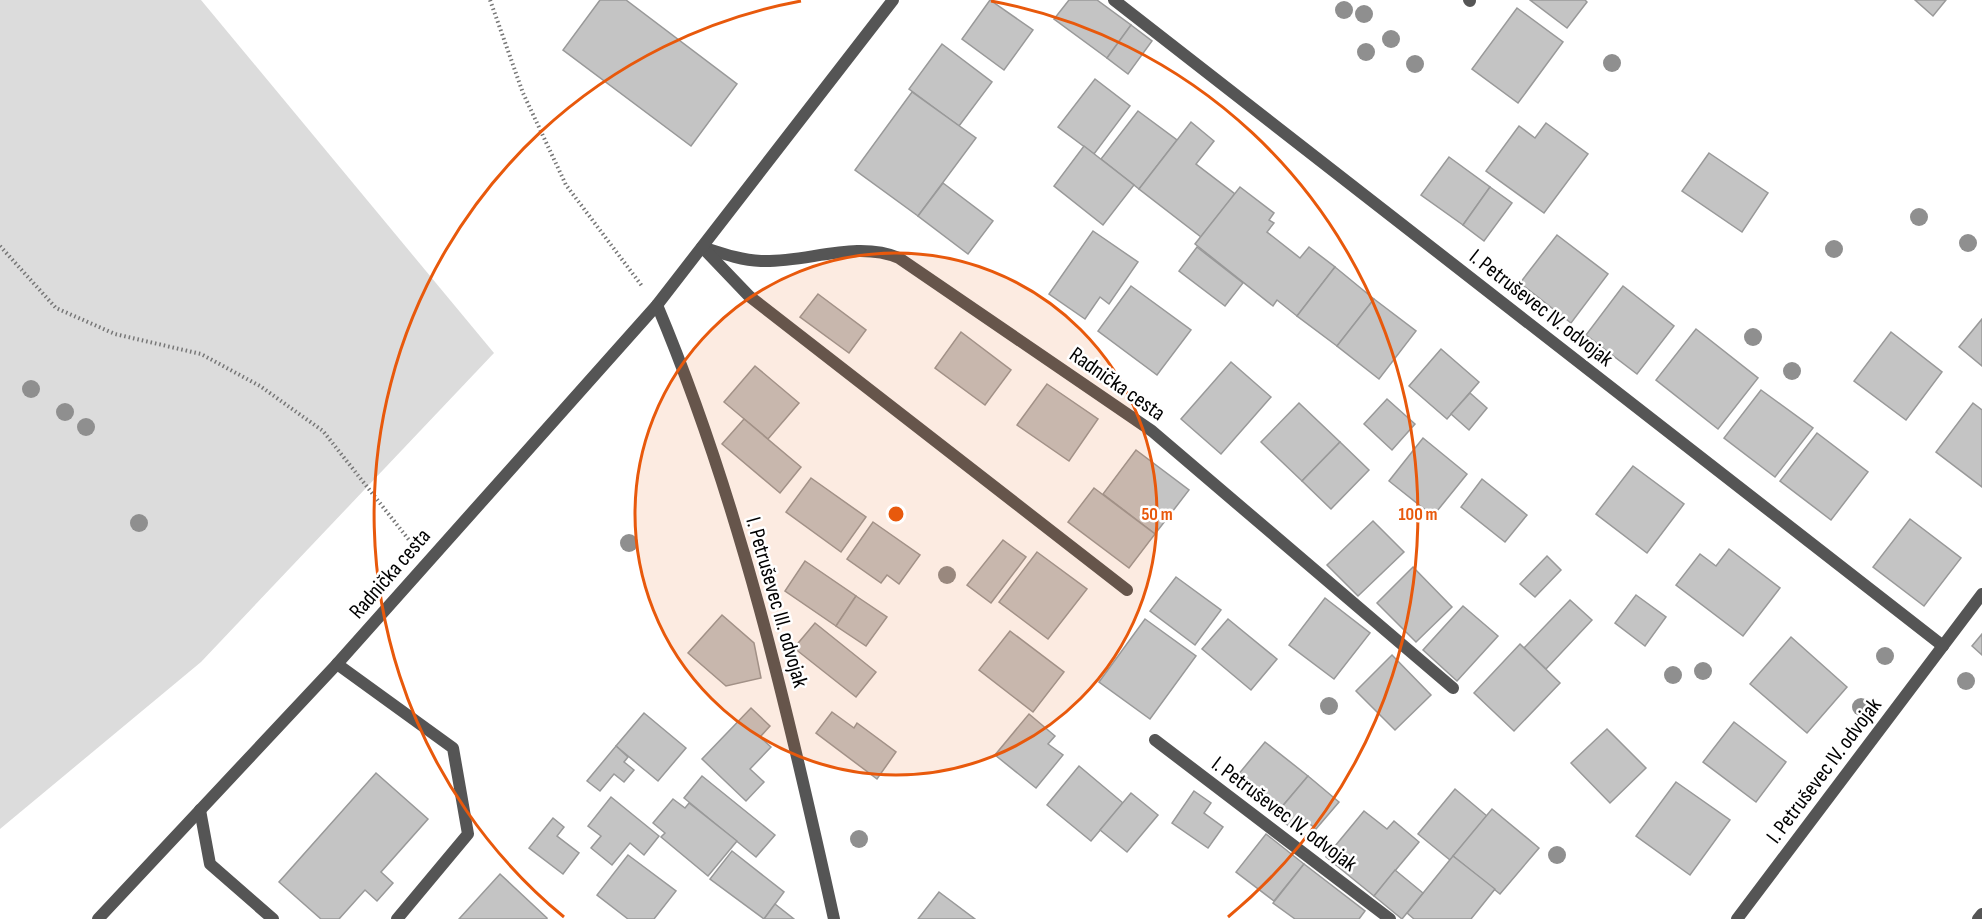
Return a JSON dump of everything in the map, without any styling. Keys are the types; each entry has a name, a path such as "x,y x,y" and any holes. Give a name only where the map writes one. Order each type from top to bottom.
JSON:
{"street":[{"name":"Radnička cesta","path":"98,919 337,664 657,305 893,0"},
{"name":"I. Petruševec IV. odvojak","path":"1114,0 1943,646"},
{"name":"Radnička cesta","path":"702,247 739,258 761,261 862,251 884,252 899,258 1152,431 1453,688"},
{"path":"702,247 749,296 1127,590"},
{"name":"I. Petruševec III. odvojak","path":"657,305 700,412 783,692 834,919"},
{"name":"I. Petruševec IV. odvojak","path":"1737,919 1982,594"},
{"path":"337,664 453,748 468,834 397,919"},
{"name":"I. Petruševec IV. odvojak","path":"1155,740 1390,919"},
{"path":"200,810 210,864 273,919"},
{"path":"1978,919 1982,914"}],"path":[{"path":"490,0 523,93 566,185 657,305"},
{"path":"0,246 56,308 115,334 201,354 260,386 323,431 427,562"}],"shaded area":[{"path":"0,0 201,0 494,353 201,662 0,829"}],"building":[{"path":"600,0 626,0 737,84 691,146 563,50"},
{"path":"990,0 1033,30 1004,70 962,39"},
{"path":"1069,0 1097,0 1131,25 1107,58 1054,19"},
{"path":"1530,0 1585,0 1587,2 1567,28"},
{"path":"1915,0 1946,0 1933,16"},
{"path":"1517,8 1563,42 1518,103 1472,69"},
{"path":"1131,25 1152,41 1128,74 1107,58"},
{"path":"942,44 992,82 959,126 909,89"},
{"path":"1095,79 1130,106 1094,154 1058,127"},
{"path":"912,92 976,138 918,216 855,170"},
{"path":"1138,111 1177,140 1139,189 1101,159"},
{"path":"1191,122 1214,141 1196,164 1235,194 1201,237 1139,189"},
{"path":"1546,123 1588,154 1544,213 1486,171 1519,126 1535,138"},
{"path":"1084,146 1134,185 1103,225 1054,186"},
{"path":"1709,153 1768,193 1742,232 1682,191"},
{"path":"1449,157 1490,187 1463,225 1421,195"},
{"path":"943,183 993,221 968,254 918,216"},
{"path":"1240,187 1274,213 1269,220 1274,223 1267,232 1300,258 1309,247 1335,267 1297,316 1277,300 1273,306 1195,244"},
{"path":"1490,187 1512,203 1484,241 1463,225"},
{"path":"1093,231 1138,262 1109,304 1100,297 1085,319 1049,294"},
{"path":"1557,235 1608,274 1571,323 1520,283"},
{"path":"1197,247 1243,283 1225,306 1179,271"},
{"path":"1335,267 1374,299 1337,346 1297,316"},
{"path":"1131,286 1191,330 1157,375 1098,331"},
{"path":"1623,286 1674,326 1637,374 1586,335"},
{"path":"818,294 866,330 849,353 800,317"},
{"path":"1374,299 1416,331 1379,379 1337,346"},
{"path":"1982,319 1982,366 1959,347"},
{"path":"1696,329 1758,378 1718,429 1656,380"},
{"path":"961,332 1011,370 985,405 935,368"},
{"path":"1891,332 1942,372 1906,420 1854,381"},
{"path":"1441,349 1479,382 1447,419 1409,386"},
{"path":"1231,362 1271,397 1221,454 1181,419"},
{"path":"755,366 799,403 768,439 724,402"},
{"path":"1047,384 1098,419 1069,461 1017,425"},
{"path":"1761,390 1813,428 1775,477 1724,438"},
{"path":"1470,393 1487,408 1469,430 1451,414"},
{"path":"1387,399 1415,424 1392,450 1364,424"},
{"path":"1299,403 1340,442 1302,481 1261,442"},
{"path":"1973,403 1982,410 1982,487 1936,452"},
{"path":"744,419 801,467 780,493 722,444"},
{"path":"1817,433 1868,472 1831,520 1780,481"},
{"path":"1423,438 1467,474 1433,516 1389,481"},
{"path":"1340,442 1369,470 1331,509 1302,481"},
{"path":"1136,450 1189,490 1155,534 1103,494"},
{"path":"1633,466 1684,504 1647,553 1596,514"},
{"path":"811,478 866,517 841,552 786,512"},
{"path":"1482,479 1527,515 1505,542 1461,507"},
{"path":"1094,488 1155,534 1129,568 1068,522"},
{"path":"1910,519 1961,558 1924,606 1873,567"},
{"path":"1373,521 1404,552 1358,596 1327,565"},
{"path":"873,522 920,555 899,584 887,575 881,583 847,559"},
{"path":"1003,540 1026,557 991,603 967,585"},
{"path":"1729,549 1780,588 1743,636 1676,585 1700,554 1716,566"},
{"path":"1037,552 1087,589 1048,639 999,602"},
{"path":"1547,556 1561,570 1535,597 1520,584"},
{"path":"805,561 856,596 836,626 785,591"},
{"path":"1413,567 1452,607 1416,642 1377,603"},
{"path":"1176,577 1221,610 1195,645 1150,611"},
{"path":"1636,595 1666,617 1645,646 1615,623"},
{"path":"856,596 887,617 866,646 836,626"},
{"path":"1325,598 1370,633 1334,679 1289,645"},
{"path":"1570,600 1592,620 1546,669 1524,648"},
{"path":"1463,606 1498,636 1457,681 1423,650"},
{"path":"722,615 754,643 761,678 726,686 688,653"},
{"path":"1145,619 1196,656 1150,719 1099,682"},
{"path":"1228,619 1277,659 1251,690 1202,649"},
{"path":"815,623 876,672 856,697 794,648"},
{"path":"1010,631 1064,672 1033,712 979,670"},
{"path":"1982,634 1982,655 1972,646"},
{"path":"1791,637 1847,687 1807,733 1750,684"},
{"path":"1520,644 1560,683 1514,731 1474,693"},
{"path":"1392,655 1431,695 1395,730 1356,691"},
{"path":"751,708 770,726 760,737 771,747 750,769 764,782 746,801 702,759"},
{"path":"832,712 854,728 857,723 896,752 877,779 816,733"},
{"path":"644,713 686,748 658,781 616,746"},
{"path":"1029,714 1055,736 1048,744 1063,755 1036,788 995,755"},
{"path":"1734,722 1786,762 1756,802 1703,762"},
{"path":"1607,729 1646,768 1610,803 1571,763"},
{"path":"1265,742 1308,776 1275,815 1233,781"},
{"path":"616,746 628,757 624,762 634,770 624,782 614,774 600,791 587,781"},
{"path":"1079,766 1123,803 1091,841 1047,805"},
{"path":"376,773 428,819 381,872 393,883 377,901 365,890 339,919 321,919 279,882"},
{"path":"702,776 775,835 756,857 684,798"},
{"path":"1308,776 1339,802 1316,829 1300,816 1290,827 1275,815"},
{"path":"1676,782 1730,820 1690,875 1636,836"},
{"path":"1455,789 1487,816 1450,860 1418,834"},
{"path":"1194,791 1211,803 1204,813 1223,827 1208,848 1172,823"},
{"path":"1131,793 1158,815 1127,852 1100,830"},
{"path":"611,797 659,836 644,855 630,843 612,865 591,848 601,836 588,826"},
{"path":"673,799 685,808 689,803 737,841 708,876 661,837 665,833 653,823"},
{"path":"1492,809 1539,848 1500,894 1453,856"},
{"path":"1364,811 1387,829 1394,821 1419,842 1374,896 1326,857"},
{"path":"553,818 564,827 557,836 579,853 563,874 529,848"},
{"path":"1266,834 1304,864 1274,901 1236,872"},
{"path":"732,851 784,892 764,919 710,879"},
{"path":"628,855 676,891 654,919 628,919 597,895"},
{"path":"1453,856 1495,889 1471,919 1414,919 1407,913"},
{"path":"1304,864 1365,911 1359,919 1295,919 1273,903"},
{"path":"1395,870 1423,893 1402,919 1374,896"},
{"path":"500,874 547,918 547,919 459,919"},
{"path":"939,892 975,919 918,919"},
{"path":"775,904 794,919 764,919"}]}
